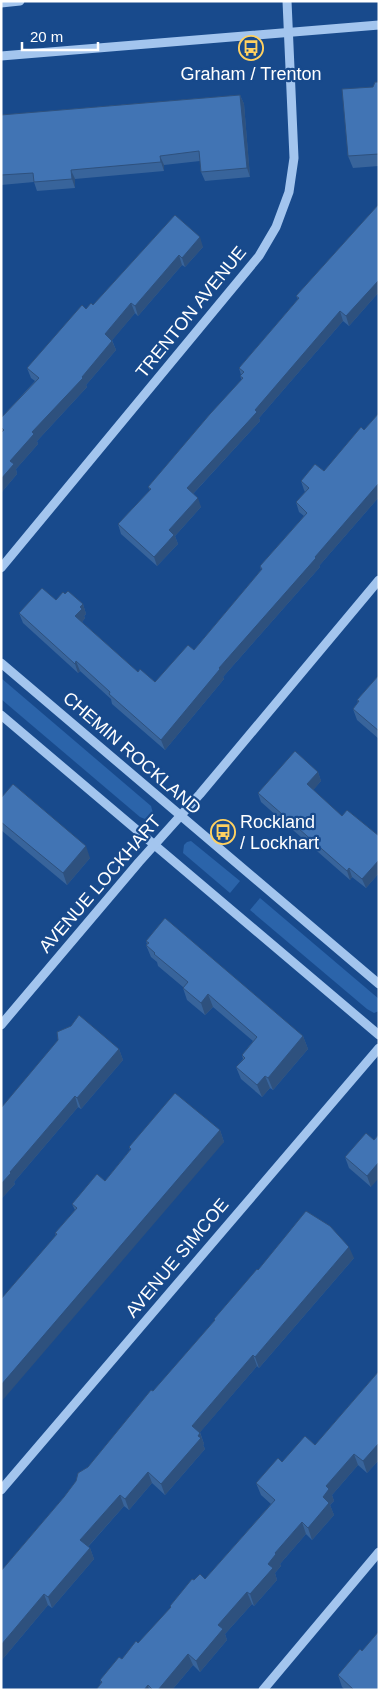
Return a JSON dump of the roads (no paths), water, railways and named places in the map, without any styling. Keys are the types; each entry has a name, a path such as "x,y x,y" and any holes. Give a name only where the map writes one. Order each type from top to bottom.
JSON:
{"street":[{"path":"1,3 20,1"},
{"name":"TRENTON AVENUE","path":"1,568 259,256 276,227 288,192 294,158 290,32 287,1"},
{"path":"1,56 379,25"},
{"name":"AVENUE LOCKHART","path":"1,1025 181,816 379,580"},
{"name":"CHEMIN ROCKLAND","path":"1,663 379,984"},
{"path":"1,715 379,1035"},
{"name":"AVENUE SIMCOE","path":"1,1490 379,1048"},
{"path":"263,1690 379,1552"}],"place":[{"name":"Graham / Trenton","path":"251,48"},
{"name":"Rockland / Lockhart","path":"223,832"}]}
